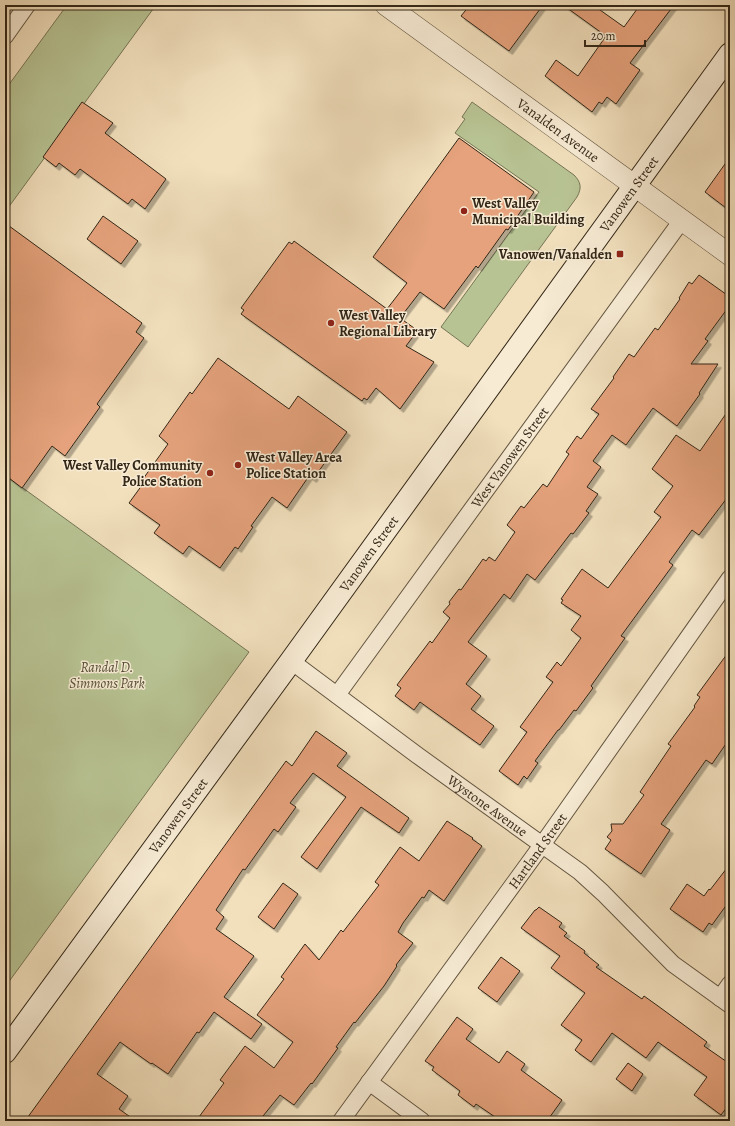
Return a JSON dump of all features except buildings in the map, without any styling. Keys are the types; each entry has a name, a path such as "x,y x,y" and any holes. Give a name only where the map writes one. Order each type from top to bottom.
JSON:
{"main road":[{"name":"Vanowen Street","path":"5,1052 291,662 730,54"}],"street":[{"path":"5,36 27,5"},
{"name":"Vanalden Avenue","path":"391,7 730,255"},
{"name":"West Vanowen Street","path":"337,695 682,220"},
{"name":"Hartland Street","path":"341,1121 542,844 730,578"},
{"name":"Wystone Avenue","path":"291,662 580,872 603,893 673,964 725,1001"},
{"path":"725,1001 730,984"},
{"path":"369,1082 422,1121"}],"green space":[{"path":"67,5 156,5 5,212 5,90"},
{"path":"472,102 574,175 578,180 580,191 468,347 441,327 539,192 455,133 465,119 462,117"},
{"name":"Randal D. Simmons Park","path":"5,475 249,652 5,987"}],"place":[{"name":"West Valley Municipal Building","path":"464,211"},
{"name":"Vanowen/Vanalden","path":"620,254"},
{"name":"West Valley Regional Library","path":"331,323"},
{"name":"West Valley Area Police Station","path":"238,465"},
{"name":"West Valley Community Police Station","path":"210,473"}]}
